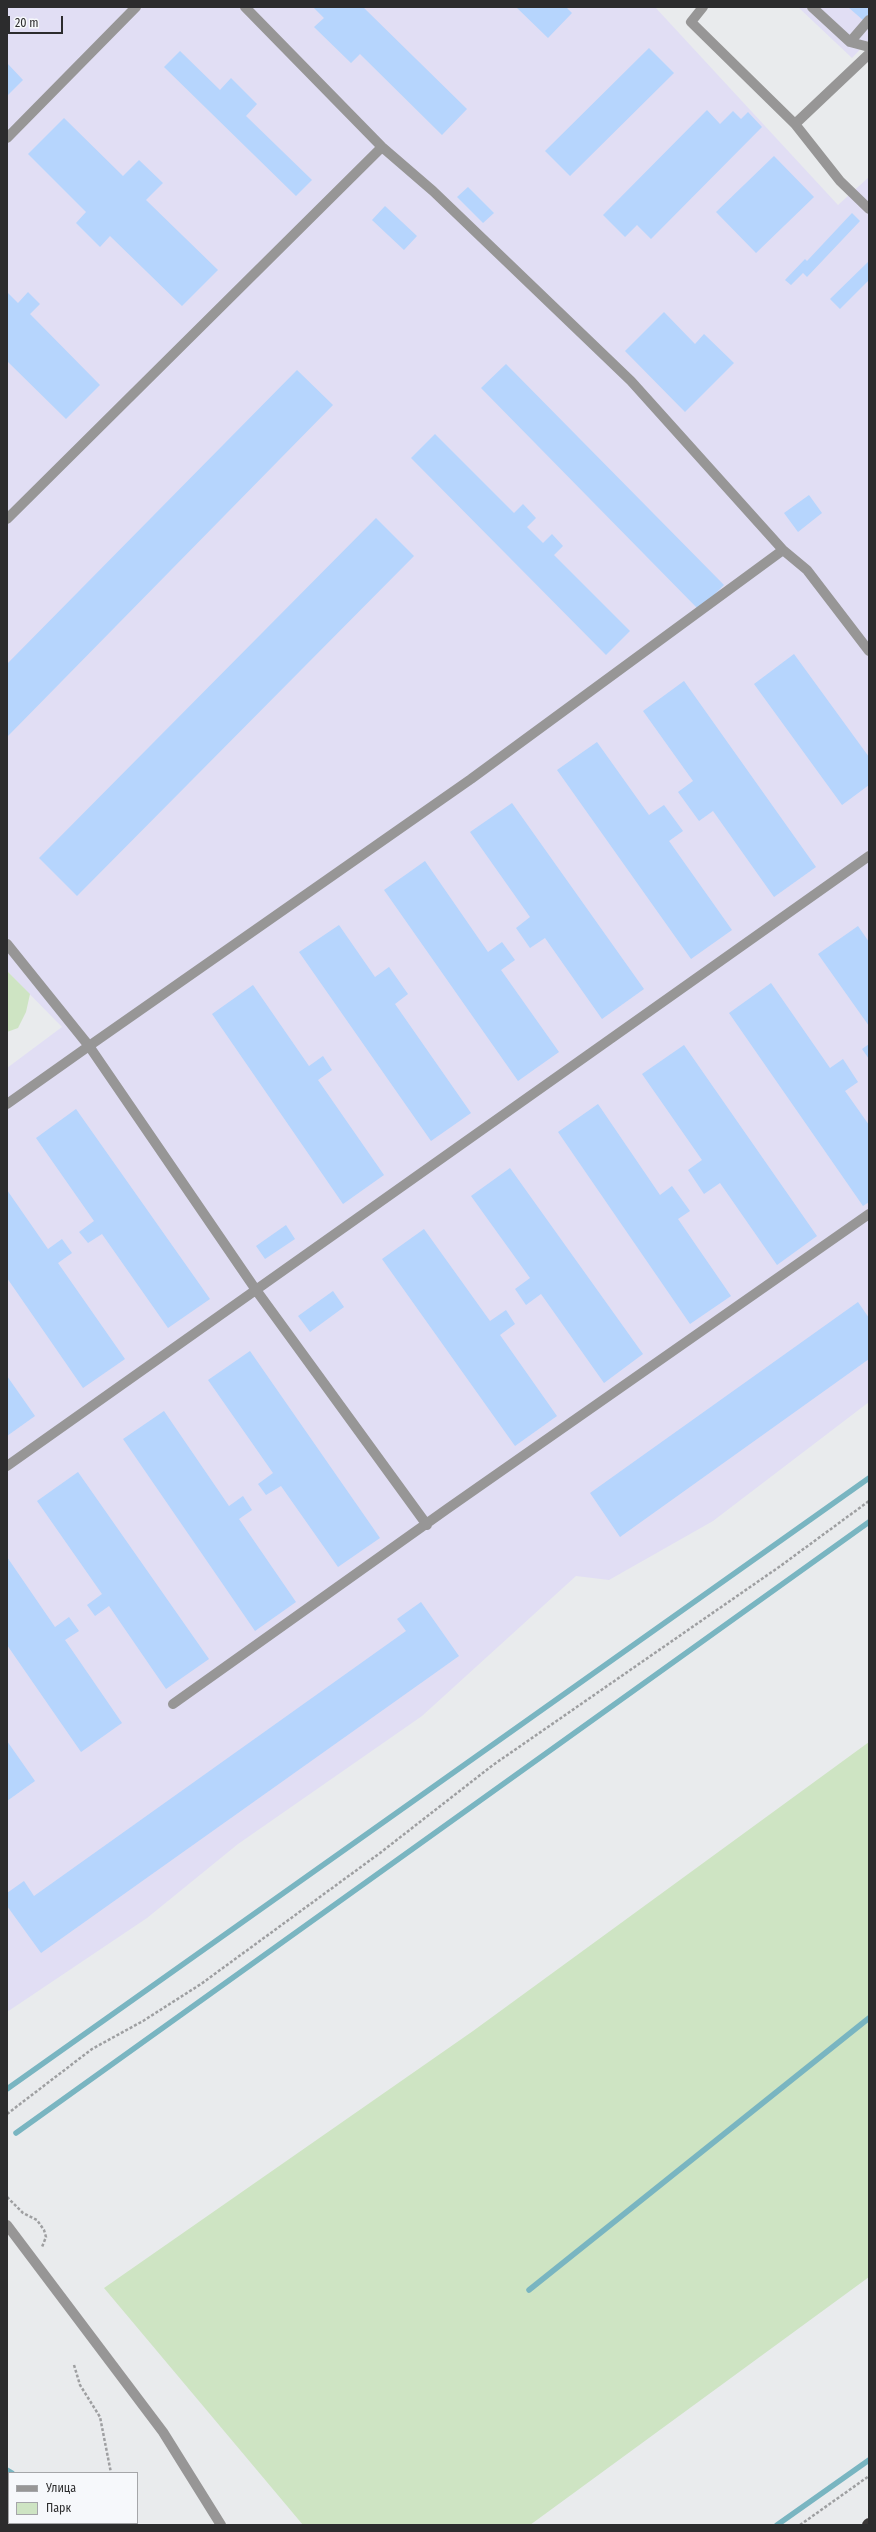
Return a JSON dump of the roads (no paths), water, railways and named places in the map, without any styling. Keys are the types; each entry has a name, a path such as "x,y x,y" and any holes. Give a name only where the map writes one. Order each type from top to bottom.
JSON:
{"lane":[{"path":"7,138 136,7"},
{"path":"245,7 382,147 433,191 631,381 783,550 807,570 869,651"},
{"path":"703,7 691,22 795,124 840,181 869,209"},
{"path":"812,7 850,42 869,48"},
{"path":"850,42 869,20"},
{"path":"795,124 869,54"},
{"path":"7,519 382,147"},
{"path":"7,1104 471,779 783,550"},
{"path":"7,1466 869,856"},
{"path":"7,944 89,1046 256,1290 427,1525"},
{"path":"173,1704 869,1214"},
{"path":"7,2225 163,2432 221,2525"}],"waterway":[{"path":"7,2089 869,1478"},
{"path":"16,2133 869,1522"},
{"path":"529,2290 869,2018"},
{"path":"777,2525 869,2460"}]}
